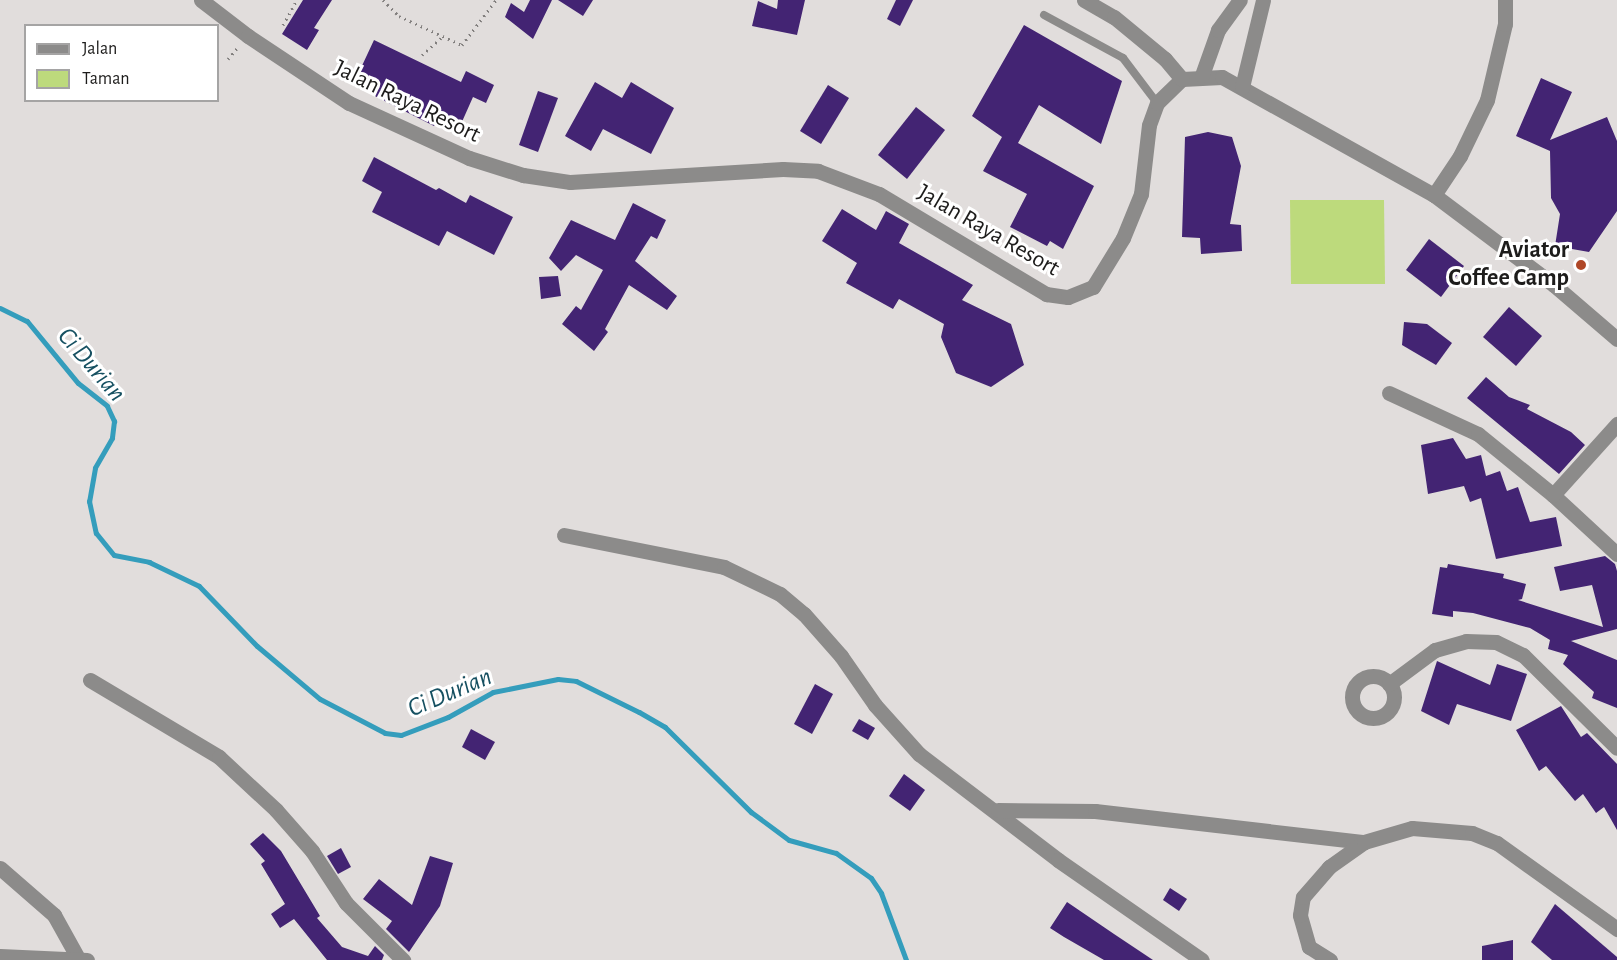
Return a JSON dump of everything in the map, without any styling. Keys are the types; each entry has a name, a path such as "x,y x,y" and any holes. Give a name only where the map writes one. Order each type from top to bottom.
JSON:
{"street":[{"name":"Jalan Raya Resort","path":"201,0 322,87 416,136 469,158 523,175 570,182 783,169 818,171 879,194 1046,294 1068,297 1094,287 1123,238 1141,194 1149,125 1157,104 1182,79"},
{"path":"1084,0 1114,17 1165,59 1182,79 1202,75 1222,77 1434,195 1554,285 1617,339"},
{"path":"1202,75 1218,30 1240,0"},
{"path":"1242,87 1263,0"},
{"path":"1434,195 1460,156 1487,100 1505,24 1505,0"},
{"path":"1389,393 1478,434 1553,495 1617,554"},
{"path":"1553,495 1617,424"},
{"path":"564,535 724,567 780,594 804,614 841,656 900,737 998,810 1058,860 1202,960"},
{"path":"1389,684 1435,650 1466,641 1496,642 1523,655 1617,748"},
{"path":"90,680 219,757 276,810 312,851 346,903 403,960"},
{"path":"998,810 1095,811 1364,842"},
{"path":"1325,959 1309,947 1303,933 1300,915 1303,897 1329,867 1364,842 1412,828 1472,833 1520,857 1617,929"},
{"path":"0,868 54,915 79,960"},
{"path":"0,956 87,960"}],"lane":[{"path":"1044,15 1123,58 1157,104"}],"path":[{"path":"283,25 297,0"},
{"path":"383,0 399,16 462,45 496,0"},
{"path":"422,55 442,36"}],"green space":[{"path":"1290,200 1384,200 1385,284 1291,284"}],"building":[{"path":"303,0 332,0 314,28 319,30 307,50 282,34"},
{"path":"530,0 552,0 533,39 505,17 511,3 524,12"},
{"path":"558,0 593,0 583,16"},
{"path":"778,0 805,0 797,35 752,26 758,1 777,9"},
{"path":"896,0 913,0 900,26 887,19"},
{"path":"1024,25 1122,81 1101,144 1039,105 1018,143 1094,186 1063,249 1050,241 1047,246 1010,227 1027,194 983,171 1002,137 972,116"},
{"path":"374,40 461,82 466,71 494,85 486,103 473,97 461,124 441,113 434,126 353,85"},
{"path":"1541,78 1572,92 1550,140 1607,117 1617,141 1617,211 1589,252 1555,246 1560,214 1551,198 1550,151 1516,136"},
{"path":"595,82 622,98 631,82 674,108 651,154 603,129 591,151 565,136"},
{"path":"828,85 849,98 821,144 800,131"},
{"path":"538,91 558,98 538,152 519,145"},
{"path":"916,107 945,130 907,179 878,155"},
{"path":"1208,132 1232,137 1241,166 1230,224 1241,225 1242,251 1201,254 1200,238 1182,237 1185,137"},
{"path":"374,157 466,203 470,195 513,217 494,255 447,231 439,246 372,212 382,192 362,181"},
{"path":"633,203 666,220 657,239 651,236 635,261 677,296 667,310 629,285 605,329 608,332 594,351 562,324 576,306 581,310 603,270 576,255 561,271 549,258 571,220 615,240"},
{"path":"842,209 876,230 886,211 909,224 899,243 973,285 962,300 1011,324 1024,365 991,387 956,373 941,337 944,324 899,299 893,309 846,283 857,263 822,241"},
{"path":"1429,239 1464,266 1441,297 1406,270"},
{"path":"558,276 561,296 541,299 539,277"},
{"path":"1509,307 1542,336 1516,366 1483,337"},
{"path":"1404,322 1427,324 1452,343 1436,365 1402,345"},
{"path":"1486,377 1509,397 1530,405 1527,409 1571,432 1585,445 1559,474 1467,398"},
{"path":"1453,438 1466,459 1481,455 1486,476 1500,471 1507,491 1518,487 1530,522 1556,517 1562,546 1496,559 1481,498 1470,502 1464,486 1428,494 1421,445"},
{"path":"1605,556 1615,564 1617,571 1617,629 1571,641 1617,660 1617,708 1592,698 1594,692 1563,664 1568,655 1548,649 1550,640 1530,628 1473,613 1453,611 1453,617 1432,614 1440,567 1447,568 1448,564 1504,574 1503,578 1526,584 1522,599 1518,600 1603,627 1592,585 1560,591 1554,567"},
{"path":"1437,661 1490,685 1497,664 1527,674 1511,721 1457,704 1449,725 1421,711"},
{"path":"815,684 833,694 812,734 794,724"},
{"path":"1561,706 1581,737 1587,733 1617,764 1617,830 1604,807 1596,813 1583,794 1575,801 1546,766 1539,771 1516,730"},
{"path":"859,719 875,728 868,740 852,731"},
{"path":"471,729 495,742 485,760 462,747"},
{"path":"904,774 925,790 910,811 889,796"},
{"path":"263,833 281,851 320,916 317,918 342,947 368,956 375,946 384,955 382,960 327,960 294,919 280,928 271,914 285,904 261,864 265,861 250,844"},
{"path":"341,848 351,867 338,874 327,856"},
{"path":"430,856 453,863 440,906 409,952 386,929 392,921 363,899 379,879 412,905"},
{"path":"1170,888 1187,899 1179,911 1163,900"},
{"path":"1067,902 1153,960 1104,960 1050,928"},
{"path":"1555,904 1617,957 1617,960 1552,960 1531,942"},
{"path":"1513,940 1513,960 1482,960 1482,946"}],"waterway":[{"name":"Ci Durian","path":"0,308 27,321 78,383 107,406 114,421 112,438 95,468 89,501 96,533 114,555 149,562 199,586 257,646 320,699 385,733 401,735 448,717 493,692 558,679 576,681 639,712 665,727 751,812 789,840 836,853 871,878 881,893 906,960"}],"place":[{"name":"Aviator Coffee Camp","path":"1581,265"}]}
